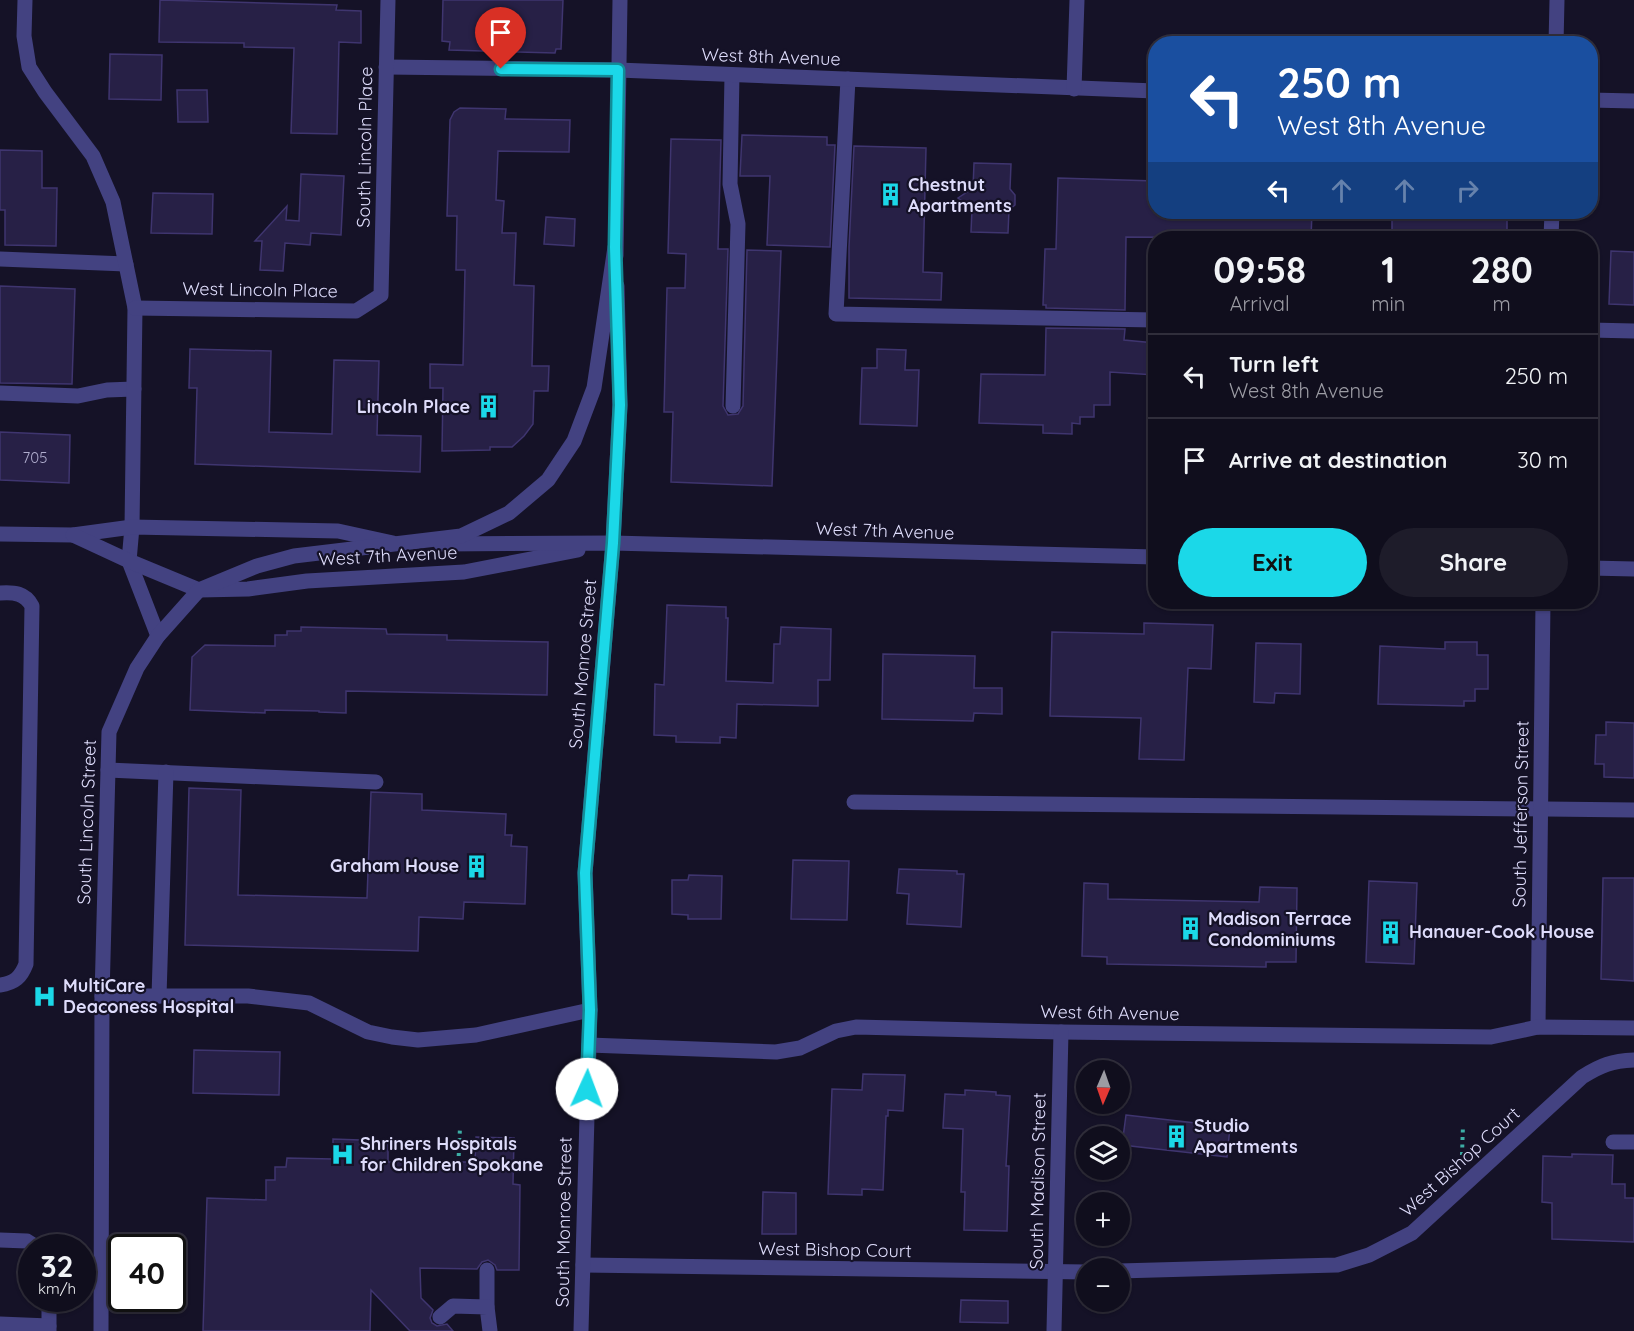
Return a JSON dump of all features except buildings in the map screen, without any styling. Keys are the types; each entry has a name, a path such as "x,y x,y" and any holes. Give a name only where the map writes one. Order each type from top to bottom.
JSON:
{"street":[{"path":"25,0 24,36 29,67 93,156 113,202 126,264 135,309 132,527 129,561 158,636"},
{"name":"South Lincoln Place","path":"381,296 388,0"},
{"name":"South Monroe Street","path":"581,1331 590,1010 585,873 613,543 620,405 615,247 620,0"},
{"path":"1074,89 1077,0"},
{"path":"1556,36 1557,0"},
{"name":"West 8th Avenue","path":"386,67 618,70 1148,91"},
{"path":"732,75 730,184 738,224 733,406"},
{"path":"848,80 836,314 1148,320"},
{"path":"1598,100 1634,101"},
{"name":"West 7th Avenue","path":"158,636 200,590 257,566 294,556 461,536 509,513 548,480 574,441 594,388 615,247"},
{"path":"0,259 126,264"},
{"name":"West Lincoln Place","path":"135,309 356,311 381,296"},
{"path":"1598,330 1634,331"},
{"path":"0,393 78,396 106,390 134,389"},
{"name":"West 7th Avenue","path":"0,534 73,535 132,527 338,531 399,544 613,543 1148,557"},
{"name":"West 7th Avenue","path":"73,535 200,590 248,589 307,581 464,572 613,543"},
{"path":"1598,568 1634,569"},
{"path":"0,593 15,592 28,598 32,606 26,964 21,976 10,984 0,985"},
{"name":"South Jefferson Street","path":"1538,1027 1543,609"},
{"name":"South Lincoln Street","path":"101,1331 102,996 109,732 137,668 158,636"},
{"path":"108,770 376,782"},
{"path":"159,996 166,772"},
{"path":"854,802 1634,810"},
{"path":"102,996 248,996 309,1003 368,1032 418,1040 476,1035 590,1010"},
{"name":"West 6th Avenue","path":"589,1046 776,1052 800,1048 836,1031 856,1027 1491,1037 1538,1027 1634,1028"},
{"name":"South Madison Street","path":"1054,1331 1061,1032"},
{"name":"West Bishop Court","path":"1130,1271 1337,1265 1369,1255 1412,1233 1582,1077 1599,1066 1617,1061 1634,1060"},
{"path":"1612,1142 1634,1142"},
{"path":"0,1240 18,1241"},
{"name":"West Bishop Court","path":"583,1265 1076,1272"},
{"path":"487,1270 487,1307 490,1331"},
{"path":"440,1317 453,1306 487,1307"},
{"path":"0,1324 49,1328 49,1312"}],"path":[{"path":"1462,1155 1463,1125"},
{"path":"458,1171 460,1127"}],"place":[{"name":"Chestnut Apartments","path":"890,195"},
{"name":"Lincoln Place","path":"488,407"},
{"name":"Graham House","path":"477,866"},
{"name":"Madison Terrace Condominiums","path":"1190,929"},
{"name":"Hanauer-Cook House","path":"1391,932"},
{"name":"MultiCare Deaconess Hospital","path":"45,996"},
{"name":"Studio Apartments","path":"1176,1136"},
{"name":"Shriners Hospitals for Children Spokane","path":"342,1154"}],"route":[{"path":"501,69 618,70 615,247 620,405 613,543 585,873 590,1010 587,1089"}]}
